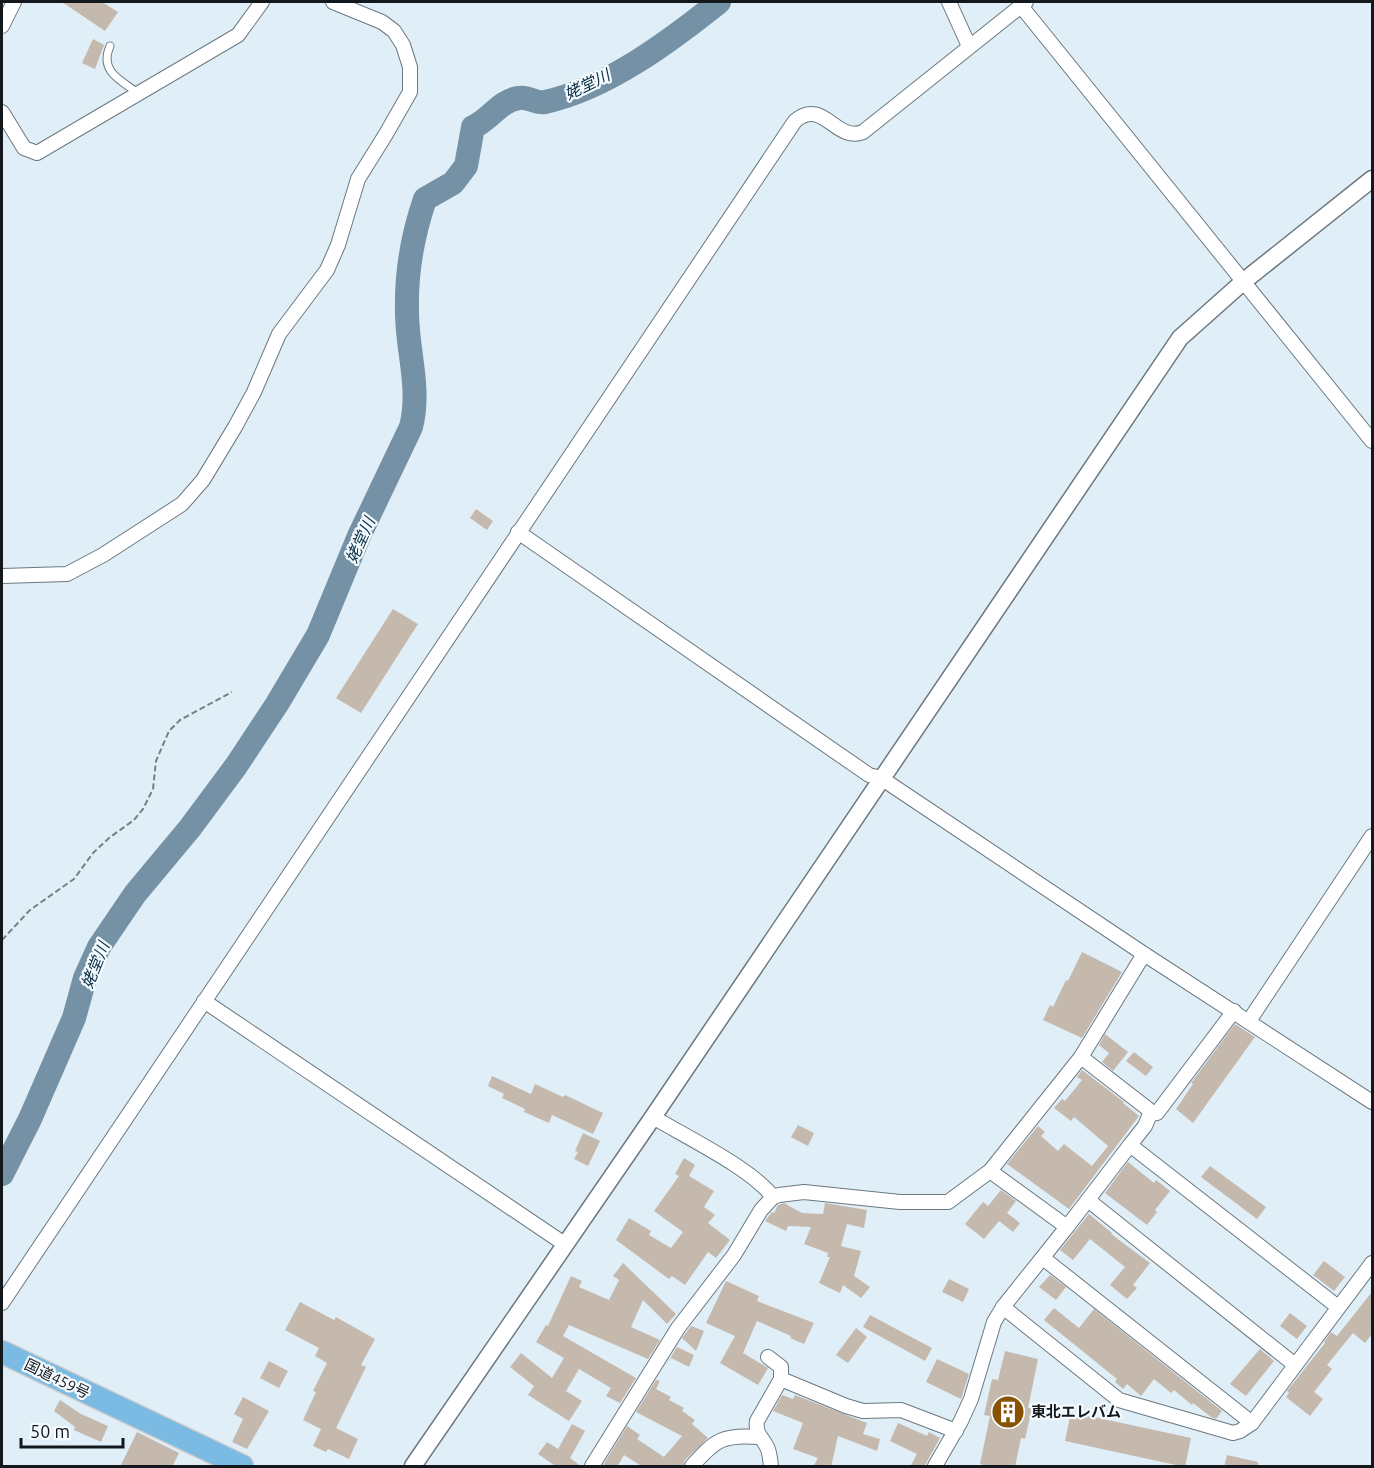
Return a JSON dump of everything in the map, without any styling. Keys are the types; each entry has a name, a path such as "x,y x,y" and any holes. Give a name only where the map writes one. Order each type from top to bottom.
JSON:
{"highway":[{"name":"国道459号","path":"2,1352 242,1467"}],"street":[{"path":"2,26 14,2"},
{"path":"2,112 24,148 37,153 238,35 262,2"},
{"path":"2,576 67,574 103,555 182,504 203,480 235,427 254,392 279,334 327,270 338,244 358,179 410,92 410,68 403,45 394,31 382,22 333,2"},
{"path":"949,2 969,46"},
{"path":"2,1302 795,121 809,113 829,121 847,134 855,135 863,132 1024,4 1372,441"},
{"path":"413,1467 653,1117 1180,338 1244,282 1372,179"},
{"path":"519,532 869,775 881,778 1144,954 1372,1102"},
{"path":"1249,1021 1372,836"},
{"path":"591,1467 678,1328 734,1255 761,1210 773,1197 804,1192 900,1202 948,1202 990,1171 1081,1057 1144,954"},
{"path":"204,1001 566,1245"},
{"path":"1150,1114 1157,1113 1234,1011"},
{"path":"1081,1057 1145,1105 1150,1114"},
{"path":"935,1467 971,1399 994,1322 1003,1307 1130,1145 1150,1114"},
{"path":"653,1117 737,1167 766,1188 773,1197"},
{"path":"1130,1145 1338,1307"},
{"path":"990,1171 1067,1227"},
{"path":"1088,1200 1295,1365"},
{"path":"1043,1258 1252,1423"},
{"path":"1003,1307 1119,1400 1233,1433 1252,1423 1372,1263"},
{"path":"768,1357 781,1367 781,1379 757,1421 756,1428 759,1437 769,1450 771,1467"},
{"path":"781,1379 846,1406 863,1411 901,1410 956,1431"},
{"path":"692,1467 711,1445 742,1436 759,1437"}],"lane":[{"path":"110,46 106,57 109,68 138,93"}],"path":[{"path":"2,940 30,910 74,879 93,853 109,838 134,820 153,789 156,761 169,730 180,720 232,692"}],"building":[{"path":"62,2 102,2 118,12 105,31"},
{"path":"93,39 104,45 95,69 82,63"},
{"path":"476,509 493,521 487,530 470,518"},
{"path":"393,609 418,624 361,713 336,698"},
{"path":"1082,952 1122,972 1082,1038 1043,1020 1050,1005 1053,1007 1066,980 1068,981"},
{"path":"1235,1024 1255,1037 1193,1123 1176,1109 1193,1084 1191,1083"},
{"path":"1105,1034 1128,1052 1113,1071 1102,1062 1109,1053 1099,1045"},
{"path":"1134,1052 1153,1067 1146,1076 1126,1061"},
{"path":"1082,1070 1139,1116 1069,1209 1007,1164 1038,1126 1045,1132 1041,1136 1058,1151 1064,1144 1092,1166 1108,1146 1074,1117 1071,1121 1054,1108 1062,1099 1065,1101 1082,1080 1077,1077"},
{"path":"492,1076 531,1094 535,1084 603,1113 593,1134 552,1115 549,1123 524,1112 525,1109 502,1098 504,1094 488,1086"},
{"path":"798,1125 814,1133 808,1146 791,1137"},
{"path":"583,1133 600,1141 588,1166 574,1159"},
{"path":"684,1158 695,1165 689,1176 714,1191 704,1207 715,1215 708,1223 730,1240 716,1258 708,1252 685,1285 672,1276 669,1279 616,1240 629,1218 651,1231 649,1235 671,1248 683,1232 654,1211 679,1176 675,1174"},
{"path":"1128,1162 1154,1183 1156,1180 1170,1191 1147,1225 1105,1193"},
{"path":"1210,1166 1266,1207 1257,1219 1201,1177"},
{"path":"1001,1190 1016,1201 1007,1213 1020,1223 1013,1232 999,1221 984,1239 965,1224 983,1202 988,1206"},
{"path":"784,1203 802,1213 823,1214 825,1203 867,1210 864,1228 847,1224 841,1246 861,1251 854,1276 870,1287 861,1298 843,1285 840,1293 819,1283 830,1257 827,1257 828,1253 804,1244 811,1227 788,1226 786,1231 765,1221 772,1212 774,1213 778,1205"},
{"path":"1089,1214 1111,1234 1150,1263 1133,1285 1137,1288 1127,1299 1110,1285 1125,1267 1090,1239 1073,1260 1060,1250"},
{"path":"1324,1261 1345,1277 1334,1291 1313,1275"},
{"path":"623,1263 676,1314 667,1324 643,1300 631,1327 660,1340 648,1359 569,1325 563,1336 636,1378 620,1403 606,1396 611,1388 579,1369 566,1391 582,1401 569,1421 528,1395 534,1386 510,1367 521,1353 552,1378 564,1358 536,1342 546,1325 548,1326 571,1276 582,1281 579,1287 609,1300 619,1280 613,1276"},
{"path":"1050,1275 1066,1287 1056,1300 1039,1287"},
{"path":"949,1279 969,1289 963,1302 942,1292"},
{"path":"726,1281 759,1296 757,1301 814,1323 804,1344 757,1321 743,1353 768,1368 758,1385 720,1363 735,1336 706,1323"},
{"path":"1372,1292 1372,1334 1365,1343 1353,1333 1327,1365 1332,1369 1314,1392 1323,1399 1310,1416 1286,1397 1289,1393 1287,1391 1331,1332 1337,1336"},
{"path":"300,1302 334,1320 336,1317 375,1339 361,1365 366,1367 336,1428 358,1439 349,1459 328,1449 326,1452 313,1446 321,1429 303,1420 316,1392 313,1391 327,1363 315,1356 319,1348 285,1330"},
{"path":"1054,1308 1079,1328 1094,1309 1222,1411 1216,1419 1211,1417 1174,1390 1171,1393 1154,1379 1141,1396 1127,1384 1123,1389 1115,1382 1117,1379 1044,1320"},
{"path":"1290,1313 1307,1326 1297,1339 1280,1326"},
{"path":"870,1315 932,1348 925,1361 863,1327"},
{"path":"691,1326 704,1331 696,1351 682,1338"},
{"path":"856,1328 867,1337 848,1363 836,1355"},
{"path":"677,1347 694,1355 689,1367 671,1358 665,1367"},
{"path":"1260,1349 1274,1361 1246,1396 1230,1384"},
{"name":"東北エレバム","path":"1005,1351 1038,1359 1028,1408 1032,1408 1025,1439 1021,1438 1015,1467 989,1467 980,1464 990,1416 984,1415 992,1379 998,1380"},
{"path":"937,1359 969,1374 961,1399 926,1382"},
{"path":"269,1361 288,1371 279,1388 260,1378"},
{"path":"656,1380 660,1381 656,1389 671,1397 669,1400 684,1408 682,1411 695,1420 692,1424 708,1438 685,1460 683,1467 643,1467 624,1455 617,1467 602,1467 627,1426 640,1435 637,1439 664,1457 682,1436 636,1412"},
{"path":"782,1395 793,1399 795,1395 867,1423 863,1434 880,1439 877,1451 838,1436 831,1467 813,1467 818,1458 793,1449 803,1423 773,1411"},
{"path":"243,1397 269,1411 247,1449 232,1442 243,1419 234,1414"},
{"path":"60,1400 81,1414 108,1426 101,1442 74,1430 75,1427 54,1411"},
{"name":"東北エレバム","path":"1071,1412 1191,1438 1185,1467 1065,1441"},
{"path":"898,1423 927,1436 929,1432 940,1438 924,1467 910,1467 917,1454 890,1441"},
{"path":"572,1424 585,1431 570,1458 582,1467 557,1467 538,1454 547,1442 558,1449"},
{"path":"137,1432 179,1453 172,1467 120,1467"},
{"path":"1227,1455 1258,1462 1258,1467 1224,1467"}],"waterway":[{"name":"姥堂川","path":"2,1174 30,1119 74,1018 85,978 99,947 135,894 190,828 236,766 277,704 318,635 359,536 411,427 415,398 407,298 414,240 425,199 453,183 466,166 473,127 500,106 522,98 545,102 592,86 659,47 719,2"}],"place":[{"name":"東北エレバム","path":"1008,1412"}]}
